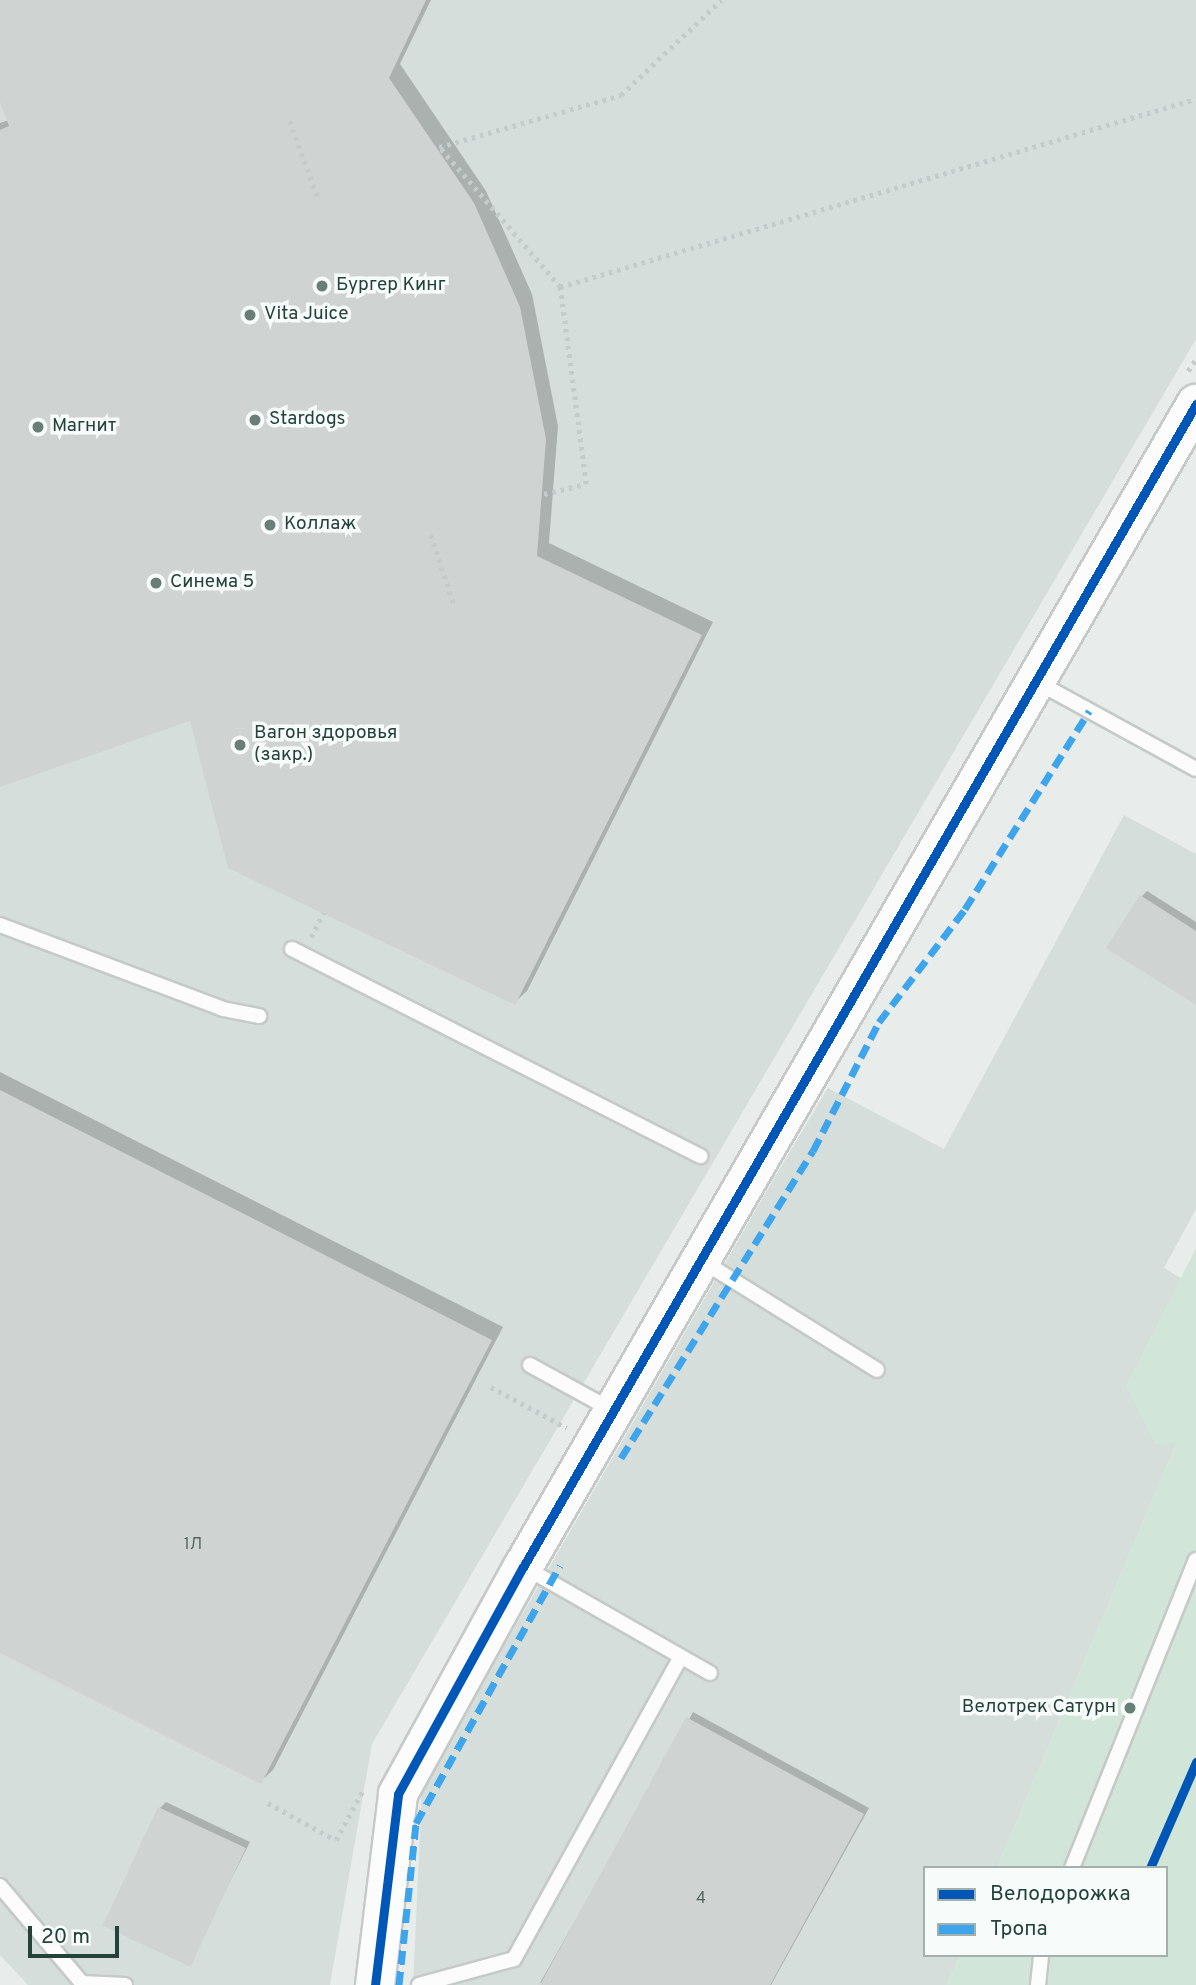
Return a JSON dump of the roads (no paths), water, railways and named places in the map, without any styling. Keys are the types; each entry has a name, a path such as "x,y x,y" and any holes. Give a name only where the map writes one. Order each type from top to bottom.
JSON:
{"street":[{"path":"375,1985 398,1794 523,1567 1196,404"}],"lane":[{"path":"1035,682 1196,769"},
{"path":"0,925 222,1009 259,1016"},
{"path":"292,949 700,1156"},
{"path":"701,1260 877,1370"},
{"path":"530,1365 613,1411"},
{"path":"1073,1866 1196,1560"},
{"path":"523,1567 710,1673"},
{"path":"419,1985 514,1959 681,1657"},
{"path":"0,1886 82,1983 125,1985"},
{"path":"1038,1985 1041,1957"}],"place":[{"name":"Бургер Кинг","path":"322,286"},
{"name":"Vita Juice","path":"250,315"},
{"name":"Stardogs","path":"255,420"},
{"name":"Магнит","path":"38,427"},
{"name":"Коллаж","path":"270,525"},
{"name":"Синема 5","path":"156,583"},
{"name":"Вагон здоровья (закр.)","path":"240,745"},
{"name":"Велотрек Сатурн","path":"1130,1708"}]}
